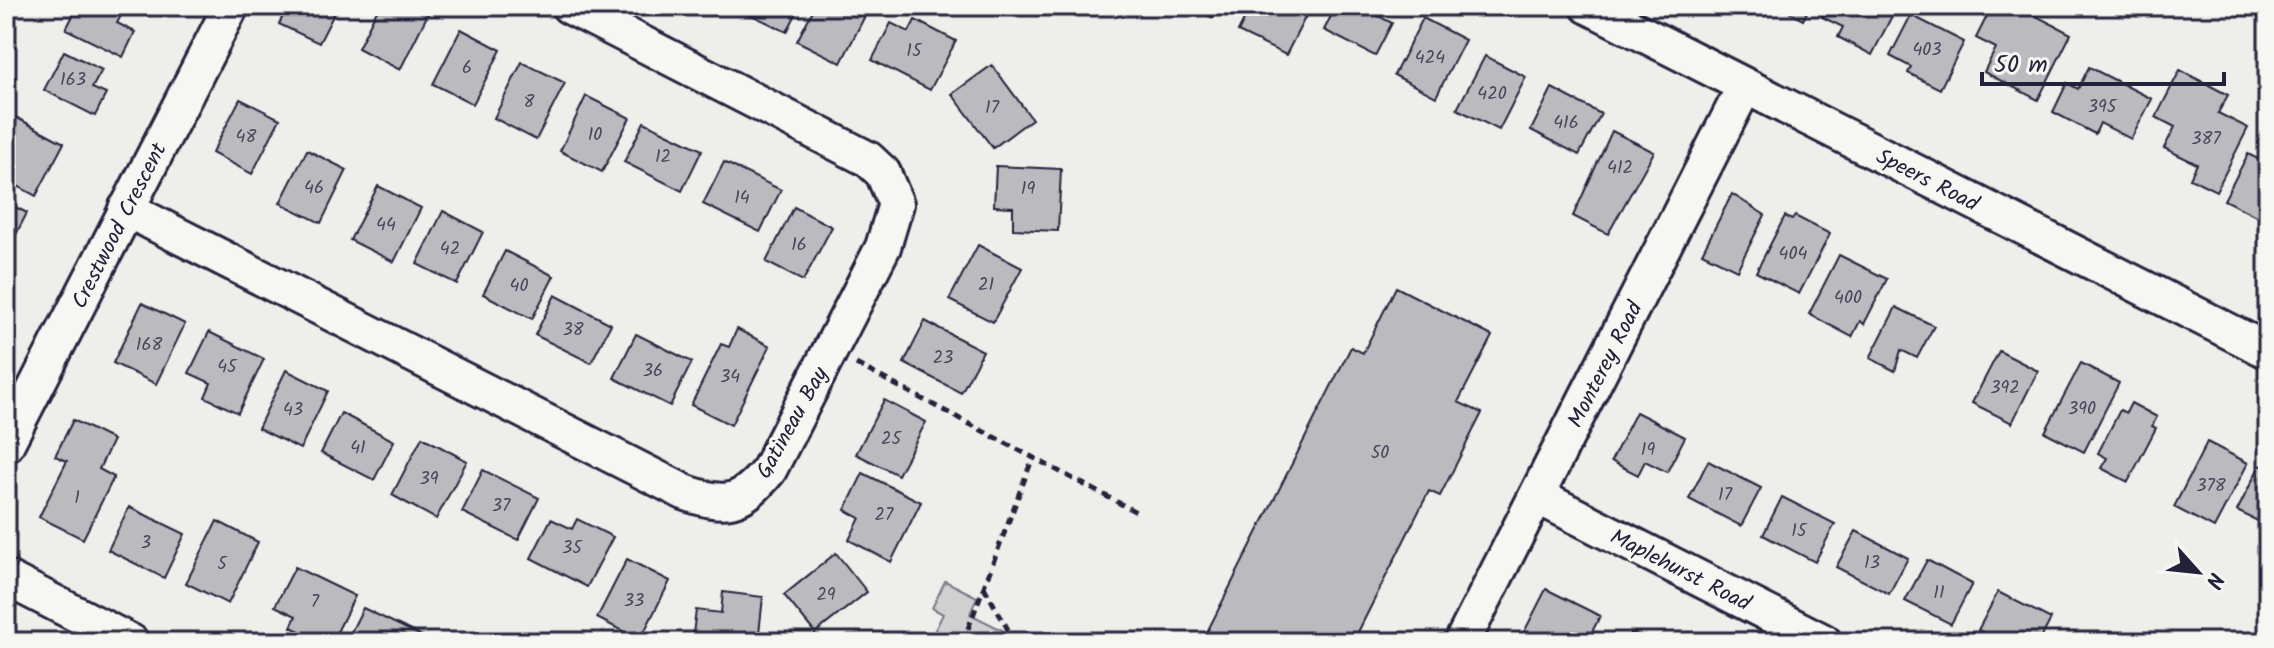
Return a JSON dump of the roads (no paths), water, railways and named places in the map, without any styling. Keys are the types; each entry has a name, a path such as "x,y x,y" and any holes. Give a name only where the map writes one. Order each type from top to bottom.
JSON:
{"street":[{"name":"Crestwood Crescent","path":"6,445 231,6"},
{"name":"Gatineau Bay","path":"126,209 684,492 715,503 750,493 769,470 883,247 896,204 883,173 868,159 569,6"},
{"name":"Speers Road","path":"1588,6 2268,351"},
{"name":"Monterey Road","path":"1462,642 1745,86"},
{"name":"Maplehurst Road","path":"1537,496 1824,642"},
{"path":"6,578 131,642"}]}
